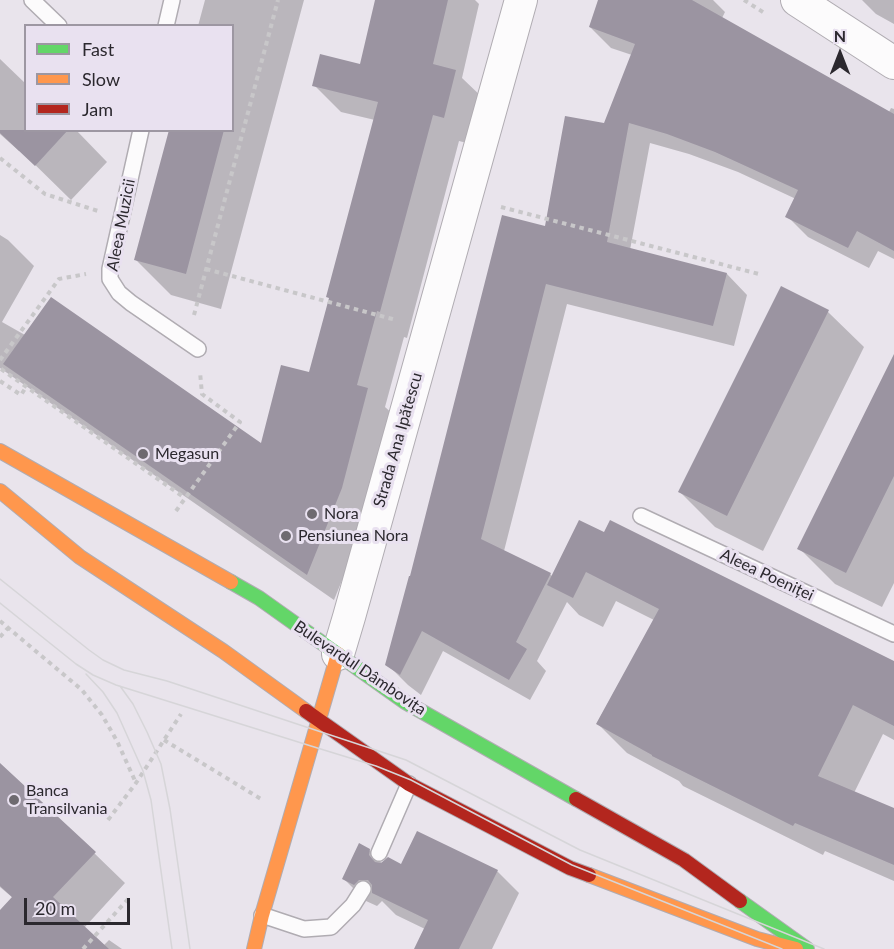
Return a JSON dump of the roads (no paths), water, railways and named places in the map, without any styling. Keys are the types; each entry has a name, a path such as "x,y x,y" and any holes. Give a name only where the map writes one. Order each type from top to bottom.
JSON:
{"main road":[{"name":"Bulevardul Dâmbovița","path":"0,451 259,598 405,702 684,860 807,949"},
{"path":"0,491 80,557 223,651 409,784 570,868 757,939 797,949"},
{"name":"Strada Ana Ipătescu","path":"254,949 338,654"}],"street":[{"name":"Strada Ana Ipătescu","path":"338,654 521,0"},
{"path":"797,0 894,63"}],"lane":[{"path":"33,0 57,24"},
{"path":"166,24 172,0"},
{"name":"Aleea Muzicii","path":"141,132 110,269 110,279 131,303 193,345"},
{"name":"Aleea Poeniței","path":"641,516 894,634"},
{"path":"379,853 409,784"},
{"path":"262,915 304,930 331,927 353,905 363,889"}],"tram line":[{"path":"0,579 89,650 124,670 167,681 406,760 580,850 824,949"},
{"path":"0,603 93,675 116,685 376,766 411,780 572,865 782,949"},
{"path":"86,674 103,692 117,713 143,771 151,800 172,949"},
{"path":"120,686 133,704 161,764 170,809 190,949"}],"place":[{"name":"Megasun","path":"143,454"},
{"name":"Nora","path":"312,514"},
{"name":"Pensiunea Nora","path":"286,536"},
{"name":"Banca Transilvania","path":"14,800"}]}
